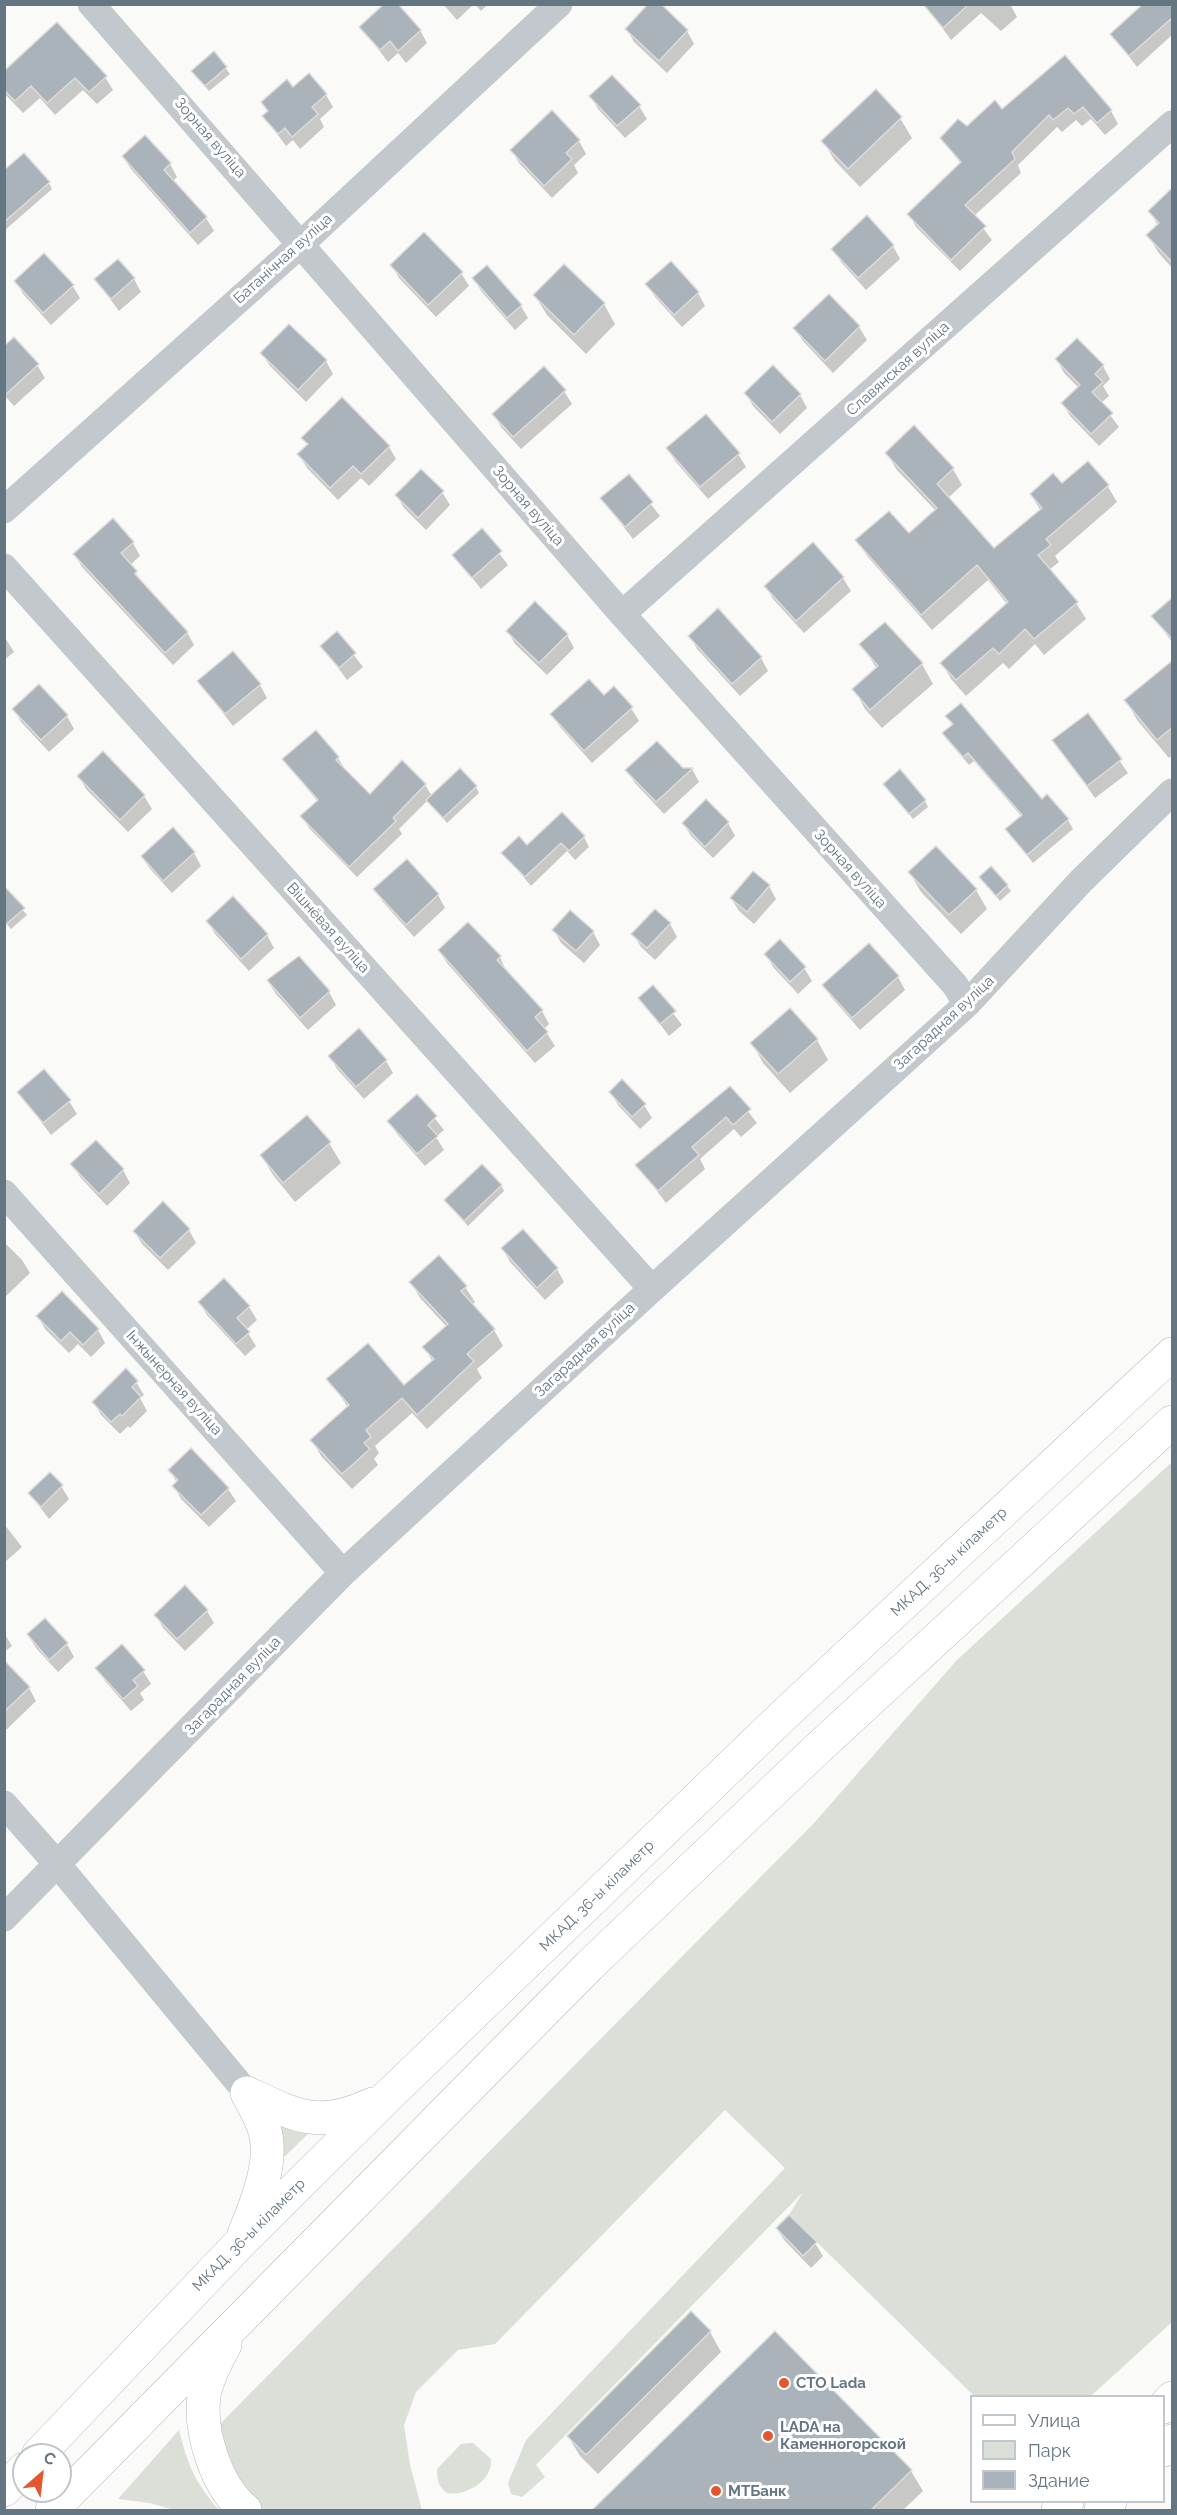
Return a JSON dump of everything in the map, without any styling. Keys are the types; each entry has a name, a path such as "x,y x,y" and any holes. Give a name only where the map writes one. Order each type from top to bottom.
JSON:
{"main road":[{"name":"МКАД, 36-ы кіламетр","path":"49,2443 240,2243 387,2097 787,1712 1173,1354"},
{"path":"52,2511 589,1966 814,1752 1173,1422"},
{"path":"247,2093 307,2118 335,2119 387,2097"},
{"path":"240,2243 251,2218 267,2155 265,2128 247,2093"},
{"path":"239,2320 212,2368 204,2397 206,2432 216,2466 233,2500 245,2511"}],"street":[{"name":"Зорная вуліца","path":"91,4 622,614 955,986 967,1004"},
{"name":"Батанічная вуліца","path":"4,510 301,244 559,4"},
{"name":"Славянская вуліца","path":"622,614 1173,124"},
{"name":"Вішнёвая вуліца","path":"4,567 652,1289"},
{"name":"Загарадная вуліца","path":"4,1918 343,1573 967,1004 1081,880 1173,792"},
{"name":"Інжынерная вуліца","path":"4,1194 343,1573"},
{"path":"4,1804 58,1865 247,2093"}],"green space":[{"path":"1172,1462 1172,2322 1092,2395 973,2395 789,2215 803,2192 536,2465 545,2477 522,2497 511,2494 508,2483 526,2440 785,2168 725,2110 495,2344 458,2350 416,2392 404,2425 410,2465 422,2510 256,2510 220,2455 218,2426 814,1823 957,1660"},
{"path":"271,2119 313,2129 277,2164"},
{"path":"179,2430 193,2473 219,2510 174,2510 150,2503 118,2499"},
{"path":"473,2443 491,2459 488,2474 470,2490 454,2494 447,2493 439,2482 437,2469 461,2444"}],"building":[{"path":"384,4 398,4 421,30 398,51 390,41 380,50 359,27"},
{"path":"648,4 661,4 688,30 659,61 625,29"},
{"path":"923,4 969,4 943,28"},
{"path":"1143,4 1173,4 1173,17 1129,56 1110,34"},
{"path":"57,22 107,76 89,92 75,78 47,103 31,86 15,101 4,90 4,71"},
{"path":"214,51 227,67 205,86 191,71"},
{"path":"1065,55 1112,110 1097,123 1083,107 1074,114 1068,108 1053,120 1049,115 1012,152 1015,159 965,205 986,226 951,260 907,214 961,162 940,138 958,119 967,126 995,100 1002,109"},
{"path":"309,73 327,94 312,107 318,114 292,137 285,128 278,134 262,116 268,111 261,102 287,79 293,87"},
{"path":"612,75 641,105 617,126 589,96"},
{"path":"876,89 902,117 848,169 821,141"},
{"path":"552,110 580,140 566,153 572,159 544,186 510,150"},
{"path":"145,135 171,163 164,170 207,217 190,233 122,156"},
{"path":"24,153 50,182 4,222 4,170"},
{"path":"1173,187 1173,263 1146,235 1159,223 1148,211"},
{"path":"867,215 894,245 858,278 831,249"},
{"path":"424,232 463,272 428,305 390,265"},
{"path":"44,253 74,285 43,313 14,281"},
{"path":"118,259 135,278 111,299 94,279"},
{"path":"671,261 699,292 674,315 645,284"},
{"path":"564,264 605,303 574,335 533,295"},
{"path":"487,265 522,305 507,318 472,278"},
{"path":"829,294 860,326 825,361 793,328"},
{"path":"289,324 327,360 298,390 260,353"},
{"path":"14,337 39,364 4,396 4,346"},
{"path":"1077,338 1104,365 1095,374 1103,382 1092,392 1113,413 1091,434 1061,403 1080,385 1055,359"},
{"path":"773,365 801,394 772,422 744,393"},
{"path":"544,366 566,390 513,437 492,414"},
{"path":"342,397 390,446 361,474 353,466 330,488 297,454 308,444 301,438"},
{"path":"706,414 740,453 700,487 666,448"},
{"path":"914,425 954,468 937,484 994,548 1042,508 1030,494 1053,473 1062,483 1088,461 1109,485 1046,539 1051,545 1038,555 1078,602 1034,639 1025,629 999,654 993,648 956,680 940,663 1008,602 977,565 921,615 855,540 889,511 909,533 937,508 885,453"},
{"path":"421,469 444,491 418,518 395,495"},
{"path":"629,474 653,502 625,527 600,498"},
{"path":"113,518 134,542 121,553 137,571 135,574 188,632 165,653 73,554"},
{"path":"482,528 502,551 472,578 452,555"},
{"path":"813,542 844,577 796,621 764,586"},
{"path":"1173,597 1173,640 1151,616"},
{"path":"535,601 568,634 539,663 506,631"},
{"path":"718,608 762,657 732,684 688,636"},
{"path":"885,622 923,663 870,710 852,689 878,666 859,644"},
{"path":"337,631 356,653 339,668 320,646"},
{"path":"233,651 261,684 225,714 197,681"},
{"path":"1173,660 1173,727 1157,740 1124,700"},
{"path":"589,679 604,695 614,686 633,707 584,751 550,714"},
{"path":"39,684 68,715 41,740 12,709"},
{"path":"961,703 1042,799 1047,794 1069,819 1027,855 1005,829 1022,815 968,753 963,757 942,733 953,724 945,716"},
{"path":"1088,713 1122,759 1087,786 1052,740"},
{"path":"316,730 339,757 336,760 370,794 402,760 426,784 393,818 396,821 349,867 300,816 318,800 282,759"},
{"path":"657,741 683,768 693,768 656,802 625,770"},
{"path":"103,751 145,795 120,820 77,776"},
{"path":"460,768 477,786 443,818 426,800"},
{"path":"900,769 926,800 909,814 883,784"},
{"path":"706,799 729,822 705,847 682,823"},
{"path":"562,812 585,836 569,851 561,843 525,877 501,853 519,836 527,845"},
{"path":"173,827 195,852 163,881 141,856"},
{"path":"936,846 977,889 949,915 908,872"},
{"path":"407,859 439,894 406,925 373,889"},
{"path":"991,866 1008,885 996,896 979,877"},
{"path":"753,871 770,885 747,912 730,898"},
{"path":"4,886 25,908 4,926"},
{"path":"233,896 268,934 241,959 206,921"},
{"path":"655,909 671,923 647,948 631,934"},
{"path":"570,910 594,931 576,951 552,930"},
{"path":"468,922 501,956 497,960 543,1010 535,1017 548,1032 527,1051 438,950"},
{"path":"780,939 806,967 790,982 764,954"},
{"path":"869,943 899,976 852,1018 822,985"},
{"path":"299,956 330,991 300,1018 267,980"},
{"path":"653,985 676,1011 660,1024 638,998"},
{"path":"790,1008 818,1039 778,1074 750,1043"},
{"path":"359,1028 387,1060 356,1087 328,1056"},
{"path":"44,1069 71,1100 43,1123 17,1092"},
{"path":"622,1079 646,1104 632,1117 609,1092"},
{"path":"730,1086 751,1109 733,1125 726,1117 692,1147 699,1155 658,1191 635,1165"},
{"path":"417,1094 437,1116 428,1125 438,1136 417,1154 387,1121"},
{"path":"307,1115 331,1142 283,1183 260,1155"},
{"path":"96,1140 124,1169 99,1194 70,1164"},
{"path":"482,1164 502,1185 464,1221 444,1200"},
{"path":"163,1201 190,1229 160,1258 133,1231"},
{"path":"523,1229 558,1268 537,1288 501,1248"},
{"path":"439,1255 467,1286 461,1291 495,1329 467,1354 474,1361 417,1415 402,1398 366,1430 371,1437 364,1443 370,1449 342,1474 310,1440 349,1405 326,1379 368,1343 404,1385 434,1359 422,1347 448,1324 409,1282"},
{"path":"224,1278 250,1306 237,1318 250,1332 236,1344 198,1302"},
{"path":"62,1291 99,1329 83,1345 70,1332 61,1341 36,1316"},
{"path":"126,1368 138,1381 132,1387 141,1397 122,1416 120,1414 111,1422 92,1402"},
{"path":"191,1448 229,1488 201,1515 172,1486 178,1480 168,1470"},
{"path":"50,1472 63,1485 41,1507 28,1493"},
{"path":"185,1585 208,1610 177,1639 154,1615"},
{"path":"45,1618 68,1643 49,1660 27,1634"},
{"path":"122,1644 145,1670 133,1680 138,1686 123,1699 95,1668"},
{"path":"4,1660 30,1687 4,1712"},
{"path":"789,2215 817,2242 803,2256 776,2228"},
{"path":"691,2311 711,2331 586,2455 567,2436"},
{"path":"775,2331 912,2470 870,2511 591,2511"}],"place":[{"name":"СТО Lada","path":"784,2383"},
{"name":"LADA на Каменногорской","path":"768,2436"},
{"name":"МТБанк","path":"716,2491"}]}
